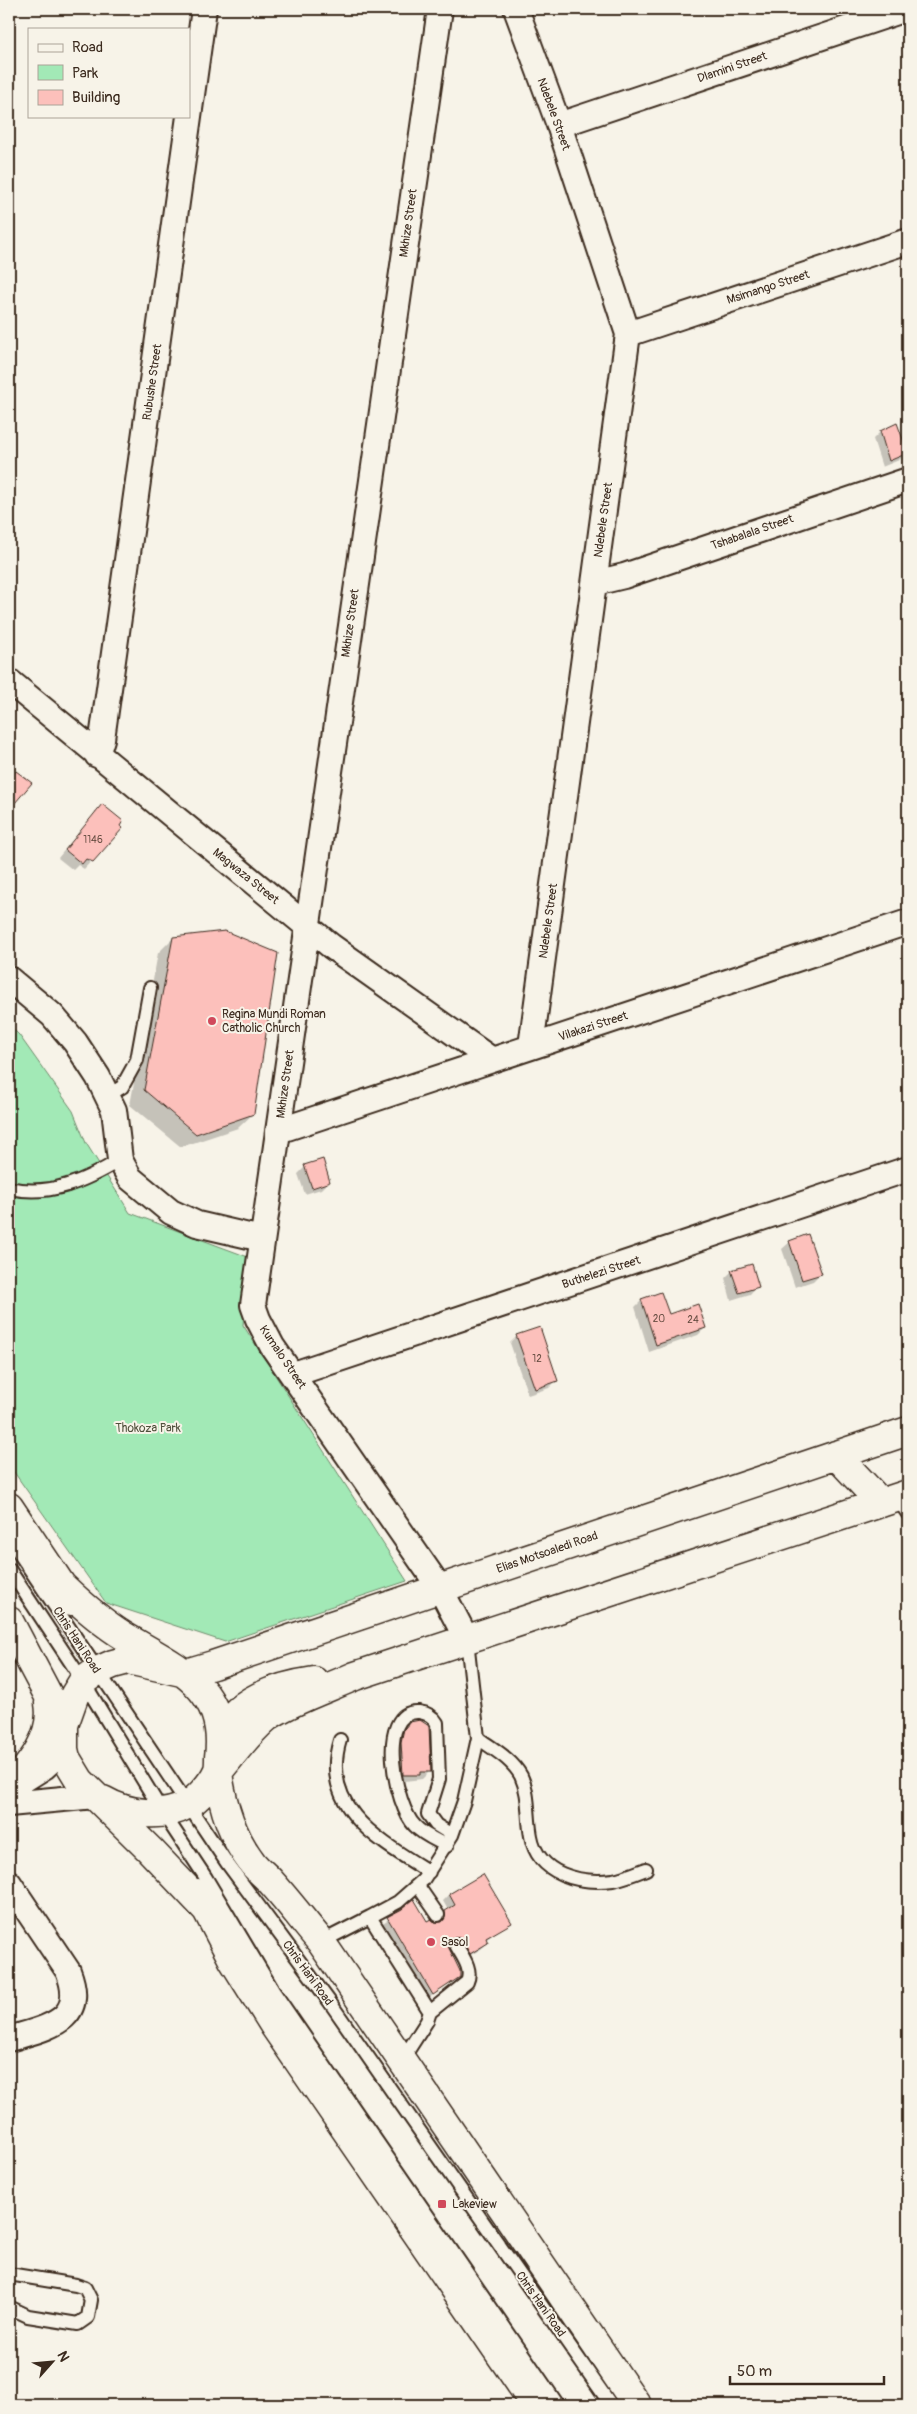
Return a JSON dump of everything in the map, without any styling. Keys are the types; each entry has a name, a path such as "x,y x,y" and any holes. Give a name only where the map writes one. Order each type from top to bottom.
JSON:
{"main road":[{"name":"Elias Motsoaledi Road","path":"186,1673 908,1431"},
{"path":"836,1455 899,1502"},
{"path":"96,1796 110,1804 133,1812 175,1809 196,1799 245,1739 268,1716 355,1676 899,1502"},
{"name":"Chris Hani Road","path":"9,1507 89,1625 128,1660"},
{"path":"62,1586 106,1624 186,1673 200,1686 212,1702 221,1736 218,1772"},
{"path":"9,1621 47,1696 64,1737 71,1769 80,1781 206,1910"},
{"path":"64,1737 75,1694 90,1676 128,1660 186,1673"},
{"path":"221,1736 230,1717 243,1706 275,1689 305,1682 355,1676"},
{"path":"9,1789 34,1758 44,1741 49,1723 50,1708 47,1696"},
{"name":"Chris Hani Road","path":"218,1772 221,1797 228,1818 242,1848 321,1942 637,2405"},
{"path":"133,1812 194,1886 233,1960 275,2027 535,2405"}],"street":[{"name":"Rubushe Street","path":"190,109 204,9"},
{"name":"Mkhize Street","path":"262,1239 440,9"},
{"name":"Ndebele Street","path":"516,9 559,125 628,334 531,1046"},
{"name":"Dlamini Street","path":"559,125 906,9"},
{"name":"Rubushe Street","path":"97,755 102,738 189,118"},
{"name":"Msimango Street","path":"628,334 908,241"},
{"name":"Tshabalala Street","path":"595,583 624,576 908,480"},
{"name":"Magwaza Street","path":"9,681 331,946 492,1060"},
{"name":"Vilakazi Street","path":"278,1131 908,922"},
{"path":"9,979 52,1014 64,1028 92,1070 114,1110 120,1160 130,1178 171,1212 196,1224 262,1239"},
{"name":"Buthelezi Street","path":"294,1374 908,1170"},
{"name":"Kumalo Street","path":"262,1239 253,1305 264,1332 440,1588 468,1640"},
{"path":"9,1789 44,1767 64,1737"},
{"path":"9,1804 96,1796"},
{"path":"9,1883 68,1971 74,1986 70,2012 55,2024 9,2039"}],"lane":[{"path":"107,1096 122,1087 137,1060 150,988"},
{"path":"9,1188 42,1191 67,1186 90,1178 120,1160"},
{"name":"Chris Hani Road","path":"9,1538 90,1676 175,1809 206,1878 274,1992 558,2405"},
{"name":"Chris Hani Road","path":"9,1568 90,1676 175,1809 227,1863 329,2001 611,2405"},
{"path":"321,1942 398,1902 418,1886 450,1840 464,1801 478,1738 468,1640"},
{"path":"411,1712 428,1714 437,1724 439,1779 428,1814 450,1840 424,1834 414,1825 406,1813 398,1792 393,1770 395,1729 402,1716 411,1712"},
{"path":"478,1738 508,1760 520,1774 526,1791 531,1839 540,1857 554,1871 577,1880 615,1880 646,1869"},
{"path":"340,1740 335,1756 335,1773 339,1792 349,1809 362,1826 387,1846 429,1872"},
{"path":"418,1886 438,1915"},
{"path":"370,1917 430,2012"},
{"path":"402,2060 427,2021 430,2012 467,1982 470,1977 469,1969 456,1945"},
{"path":"9,2274 76,2285 85,2288 91,2300 88,2317 78,2324 28,2316 9,2307"}],"green space":[{"name":"Thokoza Park","path":"9,1025 19,1035 73,1111 86,1143 130,1213 248,1257 243,1325 407,1581 225,1642 106,1603 9,1465"}],"building":[{"path":"897,423 908,453 889,461 880,431"},
{"path":"16,771 32,783 9,810 9,780"},
{"path":"102,804 123,821 120,826 123,828 93,862 86,859 82,864 65,850"},
{"name":"Regina Mundi Roman Catholic Church","path":"225,931 278,953 254,1114 196,1134 144,1090 173,937"},
{"path":"323,1159 330,1182 312,1188 304,1165"},
{"path":"808,1234 822,1274 802,1280 789,1241"},
{"path":"752,1264 759,1287 739,1293 731,1270"},
{"path":"661,1292 669,1314 698,1304 706,1328 656,1345 641,1299"},
{"path":"540,1327 558,1381 535,1389 516,1335"},
{"path":"420,1720 429,1726 431,1772 420,1772 420,1775 403,1775 401,1742 404,1729 410,1722"},
{"path":"483,1874 512,1923 486,1938 488,1943 470,1954 460,1938 452,1938 448,1946 460,1971 460,1977 433,1995 387,1917 402,1909 414,1899 427,1921 431,1919 435,1922 442,1922 445,1918 445,1911 455,1905 449,1894"}],"place":[{"name":"Regina Mundi Roman Catholic Church","path":"212,1021"},
{"name":"Sasol","path":"431,1942"},
{"name":"Lakeview","path":"442,2204"}]}
